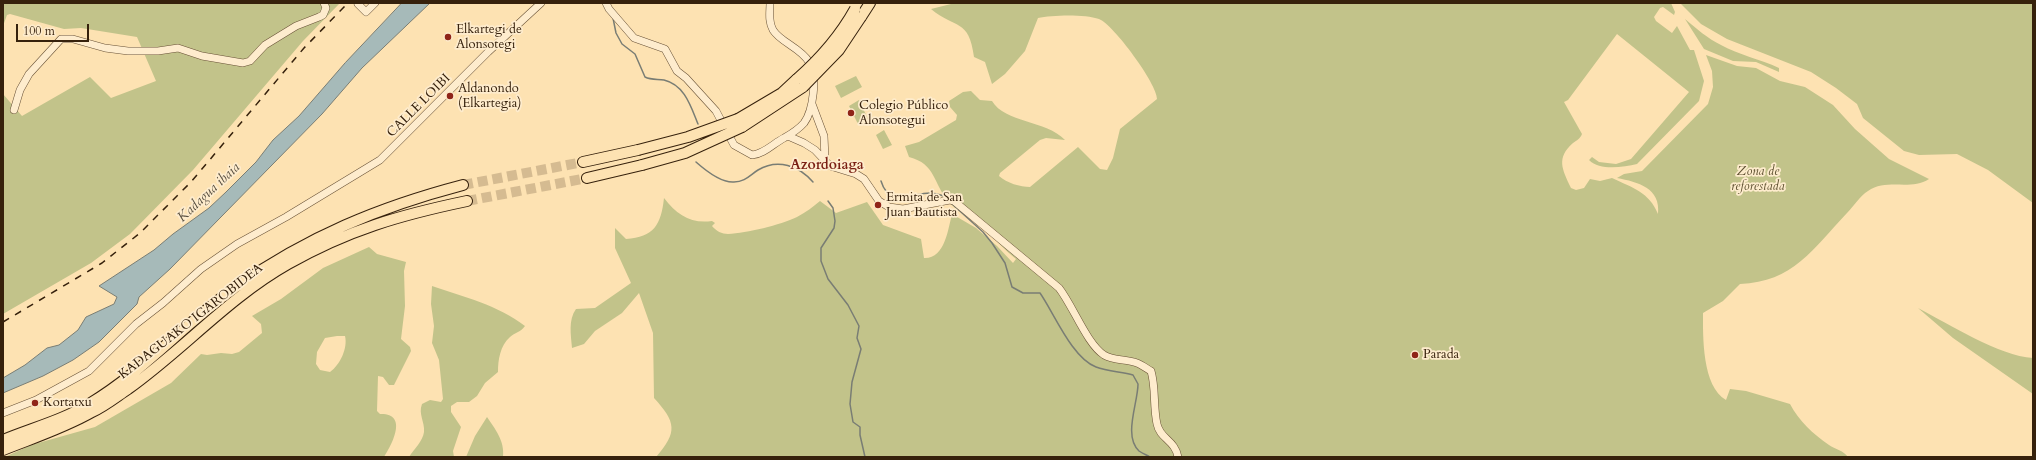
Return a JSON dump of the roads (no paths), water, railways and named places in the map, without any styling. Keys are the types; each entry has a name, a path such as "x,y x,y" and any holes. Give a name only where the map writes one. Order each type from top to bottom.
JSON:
{"highway":[{"path":"587,178 685,153 740,123 782,93 800,83 858,10 870,3"},
{"path":"583,162 638,150 740,123"},
{"name":"KADAGUAKO IGAROBIDEA","path":"79,414 129,377 235,288 288,254 340,226 389,207 463,185"},
{"name":"KADAGUAKO IGAROBIDEA","path":"5,444 79,414 135,384 254,286 287,265 331,241 372,225 412,212 467,201"}],"street":[{"path":"14,110 20,90 30,74 61,39 73,39 105,48 128,51 158,51 178,48 202,56 243,64 250,61 265,44 296,26 319,17 326,10 324,3"},
{"path":"358,4 366,12 375,3"},
{"name":"CALLE LOIBI","path":"3,413 29,402 89,371 131,328 201,270 236,244 301,209 390,152 488,52 541,3"},
{"path":"606,3 609,9 634,38 665,50 677,71 691,82 716,111 732,140 740,148 752,155 757,155 788,136 803,124 809,114 814,85 813,71 809,62 799,50 774,32 769,20 770,3"},
{"path":"811,102 824,136 825,159"},
{"path":"788,136 804,143 825,159 830,166 856,174 864,179 878,201 889,208 903,209 950,200 954,202 1059,288 1070,302 1086,334 1102,353 1110,358 1136,363 1150,371 1155,384 1157,423 1160,431 1174,444 1178,457"}],"waterway":[{"path":"613,18 616,33 622,44 635,54 645,77 664,80 677,87 686,98 698,124"},
{"path":"696,162 704,169 729,182 741,181 766,166 780,164 795,168 813,182"},
{"path":"881,181 885,189 895,197 930,193 946,197"},
{"path":"828,201 833,208 835,221 834,228 821,248 821,261 828,279 848,305 859,326 857,338 861,349 852,382 850,404 853,422 860,427 860,435 865,457"},
{"path":"951,203 983,232 992,243 1005,263 1012,287 1023,293 1040,293 1071,345 1087,362 1105,370 1133,375 1138,384 1132,419 1132,437 1134,445 1139,451 1150,457"}],"tunnel":[{"path":"463,185 583,162"},
{"path":"467,201 587,178"}],"railway":[{"path":"3,322 102,263 140,233 191,182 304,48 348,3"}],"place":[{"name":"Elkartegi de Alonsotegi","path":"448,37"},
{"name":"Aldanondo (Elkartegia)","path":"450,96"},
{"name":"Colegio Público Alonsotegui","path":"851,113"},
{"name":"Ermita de San Juan Bautista","path":"878,205"},
{"name":"Parada","path":"1415,355"},
{"name":"Kortatxu","path":"35,403"}],"district":[{"name":"Azordoiaga","path":"827,166"}],"park label":[{"name":"Zona de reforestada","path":"1758,180"}],"water label":[{"name":"Kadagua ibaia","path":"209,193"}]}
